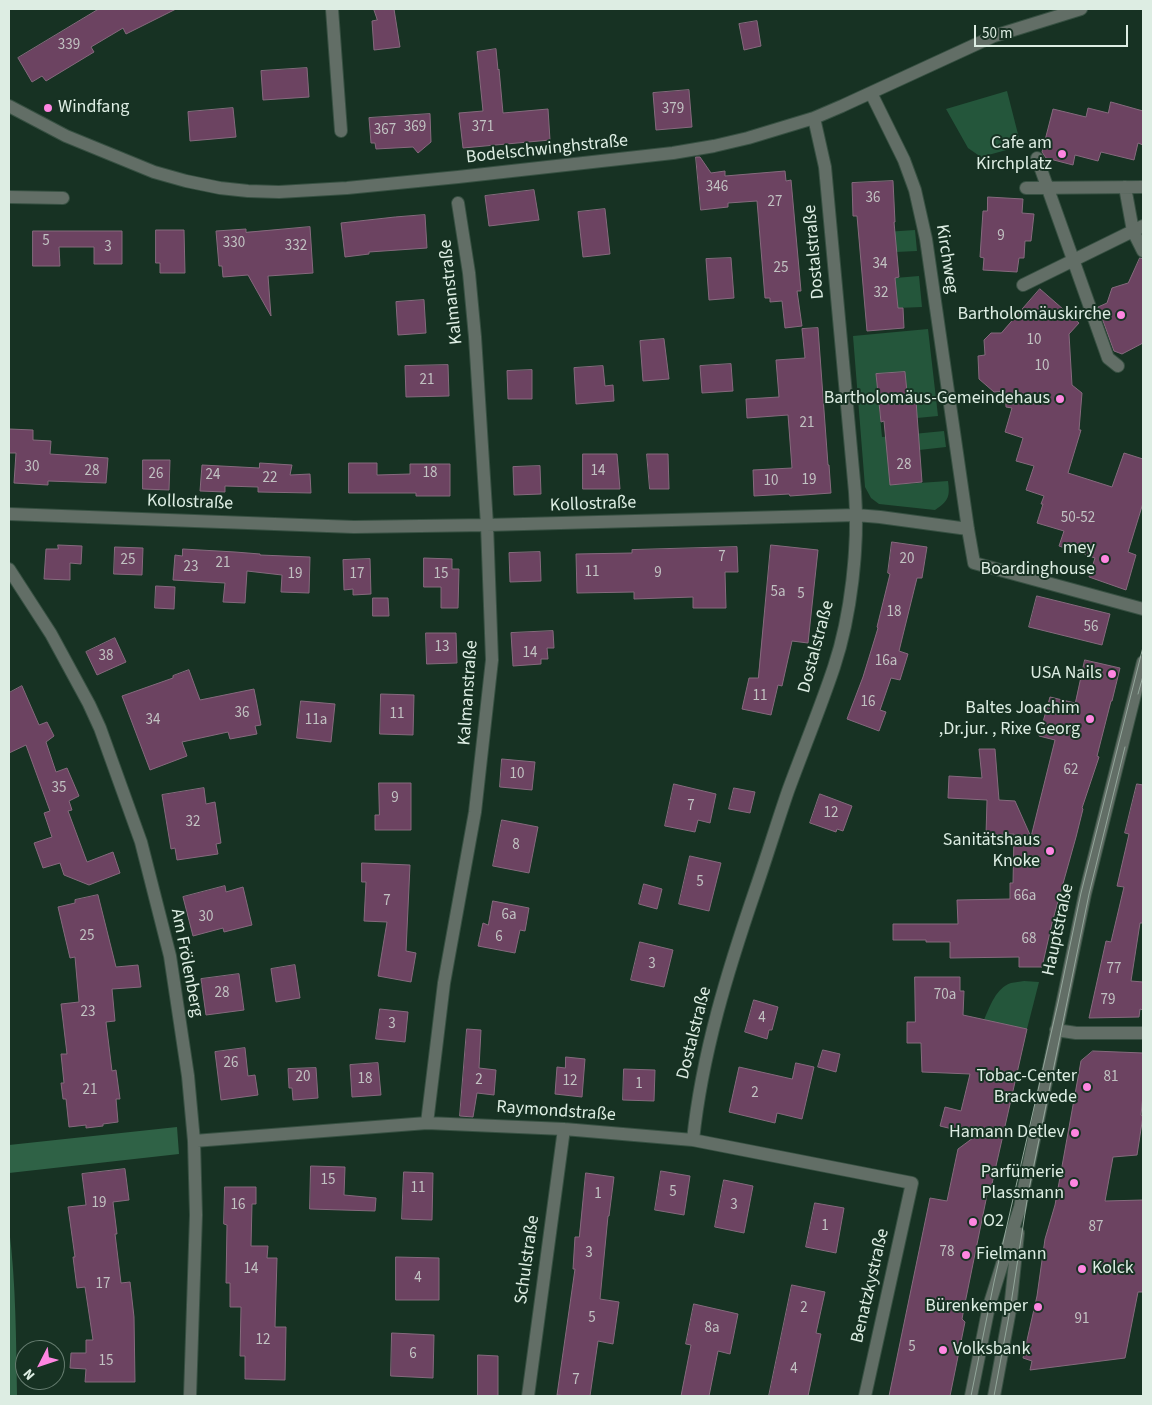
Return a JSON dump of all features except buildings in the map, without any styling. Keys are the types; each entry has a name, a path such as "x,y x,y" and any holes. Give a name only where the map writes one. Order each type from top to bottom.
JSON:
{"street":[{"path":"332,9 341,131"},
{"name":"Bodelschwinghstraße","path":"9,106 66,136 154,172 186,181 248,191 279,192 347,188 674,153 748,138 814,118 871,94 994,36 1081,9"},
{"name":"Kirchweg","path":"871,94 904,160 916,190 926,239 968,528"},
{"name":"Dostalstraße","path":"693,1140 696,1107 708,1048 736,951 788,792 840,647 853,569 856,515 825,167 814,118"},
{"path":"1037,158 1108,358 1118,366"},
{"path":"1125,187 1143,251"},
{"path":"1026,188 1143,187"},
{"path":"9,197 63,198"},
{"name":"Kalmanstraße","path":"427,1123 444,983 475,812 492,660 487,526 474,319 470,273 458,203"},
{"path":"1023,285 1138,228"},
{"name":"Kollostraße","path":"9,514 354,527 487,526 856,515 968,528"},
{"path":"968,528 974,563 1143,609"},
{"name":"Am Frölenberg","path":"9,570 51,634 100,728 141,842 170,956 188,1076 194,1140 196,1215 190,1396"},
{"name":"Hauptstraße","path":"971,1396 990,1306 1020,1207 1085,894 1143,662"},
{"path":"1056,1030 1076,1033 1143,1033"},
{"name":"Raymondstraße","path":"194,1140 427,1123 564,1129 693,1140 912,1183"},
{"name":"Schulstraße","path":"528,1396 564,1129"},
{"name":"Benatzkystraße","path":"865,1396 912,1183"},
{"name":"Hauptstraße","path":"994,1396 1010,1310 1020,1207"}],"green space":[{"path":"1007,91 1021,146 981,157 968,148 946,109"},
{"path":"915,230 917,251 896,252 885,232"},
{"path":"919,276 922,307 898,308 895,278"},
{"path":"928,329 938,416 917,418 916,401 908,402 905,372 876,374 882,437 944,431 946,447 919,450 887,447 890,485 948,481 948,498 935,510 879,504 871,498 865,487 853,336"},
{"path":"1024,981 1039,982 1027,1029 984,1020 994,998 1001,989 1011,983"},
{"path":"177,1127 179,1154 9,1173 9,1145"},
{"path":"9,1228 16,1333 15,1390 17,1390 17,1396 9,1396"}],"tram line":[{"path":"971,1396 994,1282 1058,1003 1081,893 1143,647"},
{"path":"1138,694 1143,676"},
{"path":"994,1396 1010,1310 1028,1194 1089,894 1125,747"}],"place":[{"name":"Windfang","path":"48,108"},
{"name":"Cafe am Kirchplatz","path":"1062,154"},
{"name":"Bartholomäuskirche","path":"1121,315"},
{"name":"Bartholomäus-Gemeindehaus","path":"1060,399"},
{"name":"mey Boardinghouse","path":"1105,559"},
{"name":"USA Nails","path":"1112,674"},
{"name":"Baltes Joachim ,Dr.jur. , Rixe Georg","path":"1090,719"},
{"name":"Sanitätshaus Knoke","path":"1050,851"},
{"name":"Tobac-Center Brackwede","path":"1087,1087"},
{"name":"Hamann Detlev","path":"1075,1133"},
{"name":"Parfümerie Plassmann","path":"1074,1183"},
{"name":"O2","path":"973,1222"},
{"name":"Fielmann","path":"966,1255"},
{"name":"Kolck","path":"1082,1269"},
{"name":"Bürenkemper","path":"1038,1307"},
{"name":"Volksbank","path":"943,1350"}]}
